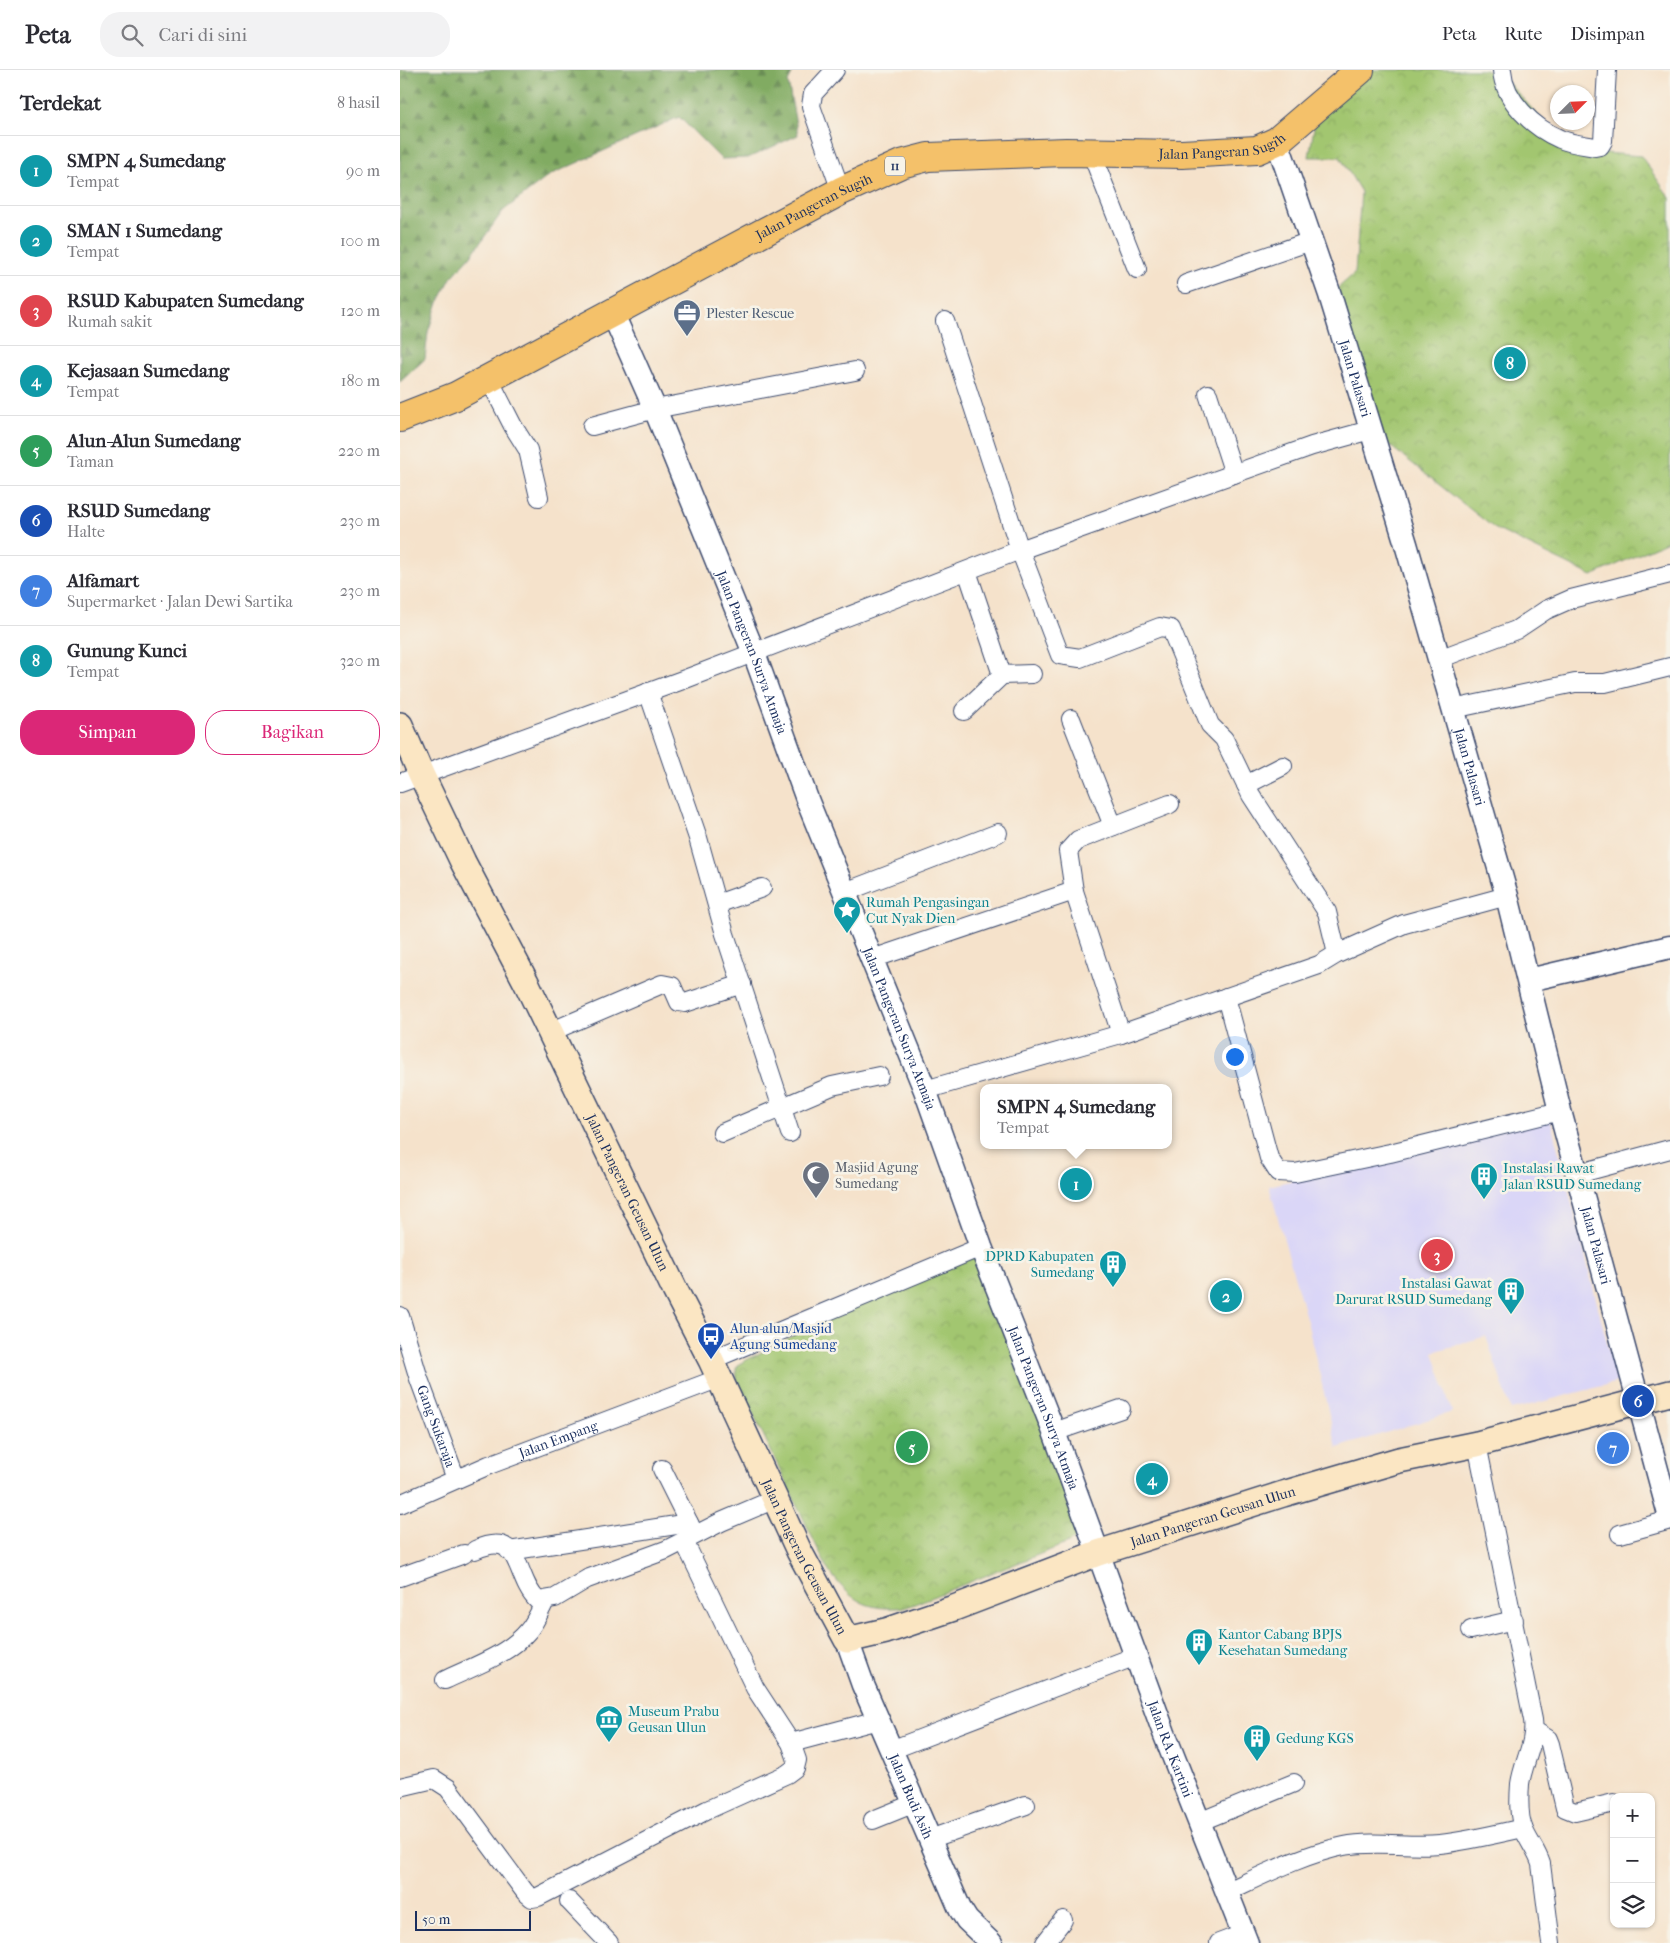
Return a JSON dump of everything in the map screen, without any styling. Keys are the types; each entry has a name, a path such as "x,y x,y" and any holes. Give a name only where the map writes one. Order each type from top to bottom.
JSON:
{"highway":[{"name":"Jalan Pangeran Sugih","path":"456,396 841,191 901,164 928,157 1091,152 1239,152 1256,150 1277,141 1360,70"},
{"name":"11","path":"400,418 456,396"},
{"name":"11","path":"400,434 433,416 456,396"}],"main road":[{"name":"Jalan Pangeran Geusan Ulun","path":"400,725 410,779 550,1032 715,1369 775,1498 847,1640 886,1632 1098,1553 1283,1494 1390,1463 1477,1444 1670,1393"}],"street":[{"path":"835,70 813,94 811,106 841,191"},
{"path":"1502,70 1502,78 1511,98 1544,131 1563,140 1595,147 1600,146 1603,141 1607,70"},
{"name":"Jalan Palasari","path":"1277,141 1370,430 1439,659 1507,896 1560,1112 1670,1519"},
{"path":"1091,152 1137,270"},
{"path":"1186,284 1311,242"},
{"name":"Jalan Pangeran Surya Atmaja","path":"612,312 754,653 808,802 925,1090 981,1247 1054,1432 1098,1553"},
{"path":"944,321 1020,550 1060,655 1080,658 1160,628 1171,630 1208,722 1224,739 1246,785 1324,906 1331,923 1337,954"},
{"path":"592,426 654,409 855,371"},
{"path":"488,378 528,450 539,497"},
{"path":"1208,394 1234,474"},
{"path":"410,779 754,653 1020,550 1312,446 1370,430"},
{"path":"967,571 1002,675"},
{"path":"1439,659 1516,630 1546,610 1571,599 1670,574"},
{"path":"1453,710 1575,684 1605,683 1670,667"},
{"path":"964,711 1002,675 1032,674"},
{"path":"648,692 698,838 717,904 790,1133"},
{"path":"1071,718 1113,826"},
{"path":"1246,785 1283,766"},
{"path":"1121,1034 1074,891 1068,861 1070,846 1078,840 1170,804"},
{"path":"845,892 998,833"},
{"path":"717,904 762,888"},
{"path":"872,959 1074,891"},
{"path":"925,1090 1121,1034 1319,965 1337,954 1404,924 1507,896"},
{"path":"1529,980 1670,947"},
{"path":"550,1032 662,984 672,986 679,1002 685,1003 742,984"},
{"path":"1226,997 1269,1158 1278,1172 1296,1173 1390,1154 1560,1112"},
{"path":"722,1133 783,1109 807,1096 832,1086 879,1076"},
{"path":"1577,1174 1670,1149"},
{"name":"Jalan Empang","path":"400,1504 715,1369 981,1247"},
{"name":"Gang Sukaraja","path":"400,1316 419,1380 456,1479"},
{"path":"1054,1432 1122,1409"},
{"path":"1477,1444 1535,1731 1520,1782 1519,1805 1523,1828 1542,1864 1551,1943"},
{"path":"400,1787 434,1779 448,1788 525,1892 532,1898 538,1897 707,1810 787,1774 794,1768 797,1760 791,1743 755,1688 662,1469"},
{"path":"400,1577 489,1544 500,1543 509,1551 522,1571 533,1596 538,1601 545,1601 555,1598 587,1579 666,1550 690,1533 775,1498"},
{"path":"1620,1534 1670,1519"},
{"path":"509,1551 690,1533"},
{"name":"Jalan RA. Kartini","path":"1098,1553 1245,1939"},
{"path":"445,1680 508,1648 522,1638 529,1630 545,1601"},
{"path":"1471,1630 1514,1620"},
{"name":"Jalan Budi Asih","path":"847,1640 863,1685 960,1909 967,1920 991,1943"},
{"path":"892,1750 1136,1656"},
{"path":"791,1743 878,1720"},
{"path":"1535,1731 1548,1739 1567,1810 1575,1812 1610,1803"},
{"path":"1199,1822 1294,1783"},
{"path":"873,1820 915,1802"},
{"path":"930,1839 1026,1805"},
{"path":"1226,1892 1303,1859 1343,1846 1373,1842 1410,1845 1441,1844 1523,1828"},
{"path":"569,1901 609,1943"},
{"path":"1045,1943 1063,1920"},
{"path":"1219,1943 1245,1939"}],"shaded area":[{"path":"1550,1118 1617,1382 1511,1410 1486,1336 1433,1352 1452,1412 1337,1448 1308,1325 1269,1186"}],"green space":[{"path":"400,70 794,70 788,82 798,135 748,158 721,159 679,117 550,175 503,211 470,257 451,278 437,305 428,332 425,359 400,382"},
{"path":"1352,70 1484,70 1504,78 1550,130 1594,152 1641,156 1670,198 1670,540 1592,576 1494,528 1370,430 1330,295 1355,273 1361,192 1340,157 1309,157 1319,99"},
{"path":"980,1249 1083,1530 1078,1537 1068,1543 907,1607 880,1608 869,1605 851,1596 827,1568 737,1380 736,1369 739,1364 859,1301"}],"place":[{"name":"Plester Rescue","path":"687,337"},
{"name":"Gunung Kunci","path":"1510,363"},
{"name":"Rumah Pengasingan Cut Nyak Dien","path":"847,934"},
{"name":"SMPN 4 Sumedang","path":"1076,1184"},
{"name":"Masjid Agung Sumedang","path":"816,1199"},
{"name":"Instalasi Rawat Jalan RSUD Sumedang","path":"1484,1200"},
{"name":"RSUD Kabupaten Sumedang","path":"1437,1255"},
{"name":"DPRD Kabupaten Sumedang","path":"1113,1288"},
{"name":"SMAN 1 Sumedang","path":"1226,1296"},
{"name":"Instalasi Gawat Darurat RSUD Sumedang","path":"1511,1315"},
{"name":"Alun-alun/Masjid Agung Sumedang","path":"711,1360"},
{"name":"RSUD Sumedang","path":"1638,1401"},
{"name":"Alun-Alun Sumedang","path":"912,1447"},
{"name":"Alfamart","path":"1613,1448"},
{"name":"Kejasaan Sumedang","path":"1152,1479"},
{"name":"Kantor Cabang BPJS Kesehatan Sumedang","path":"1199,1666"},
{"name":"Museum Prabu Geusan Ulun","path":"609,1743"},
{"name":"Gedung KGS","path":"1257,1762"}]}
